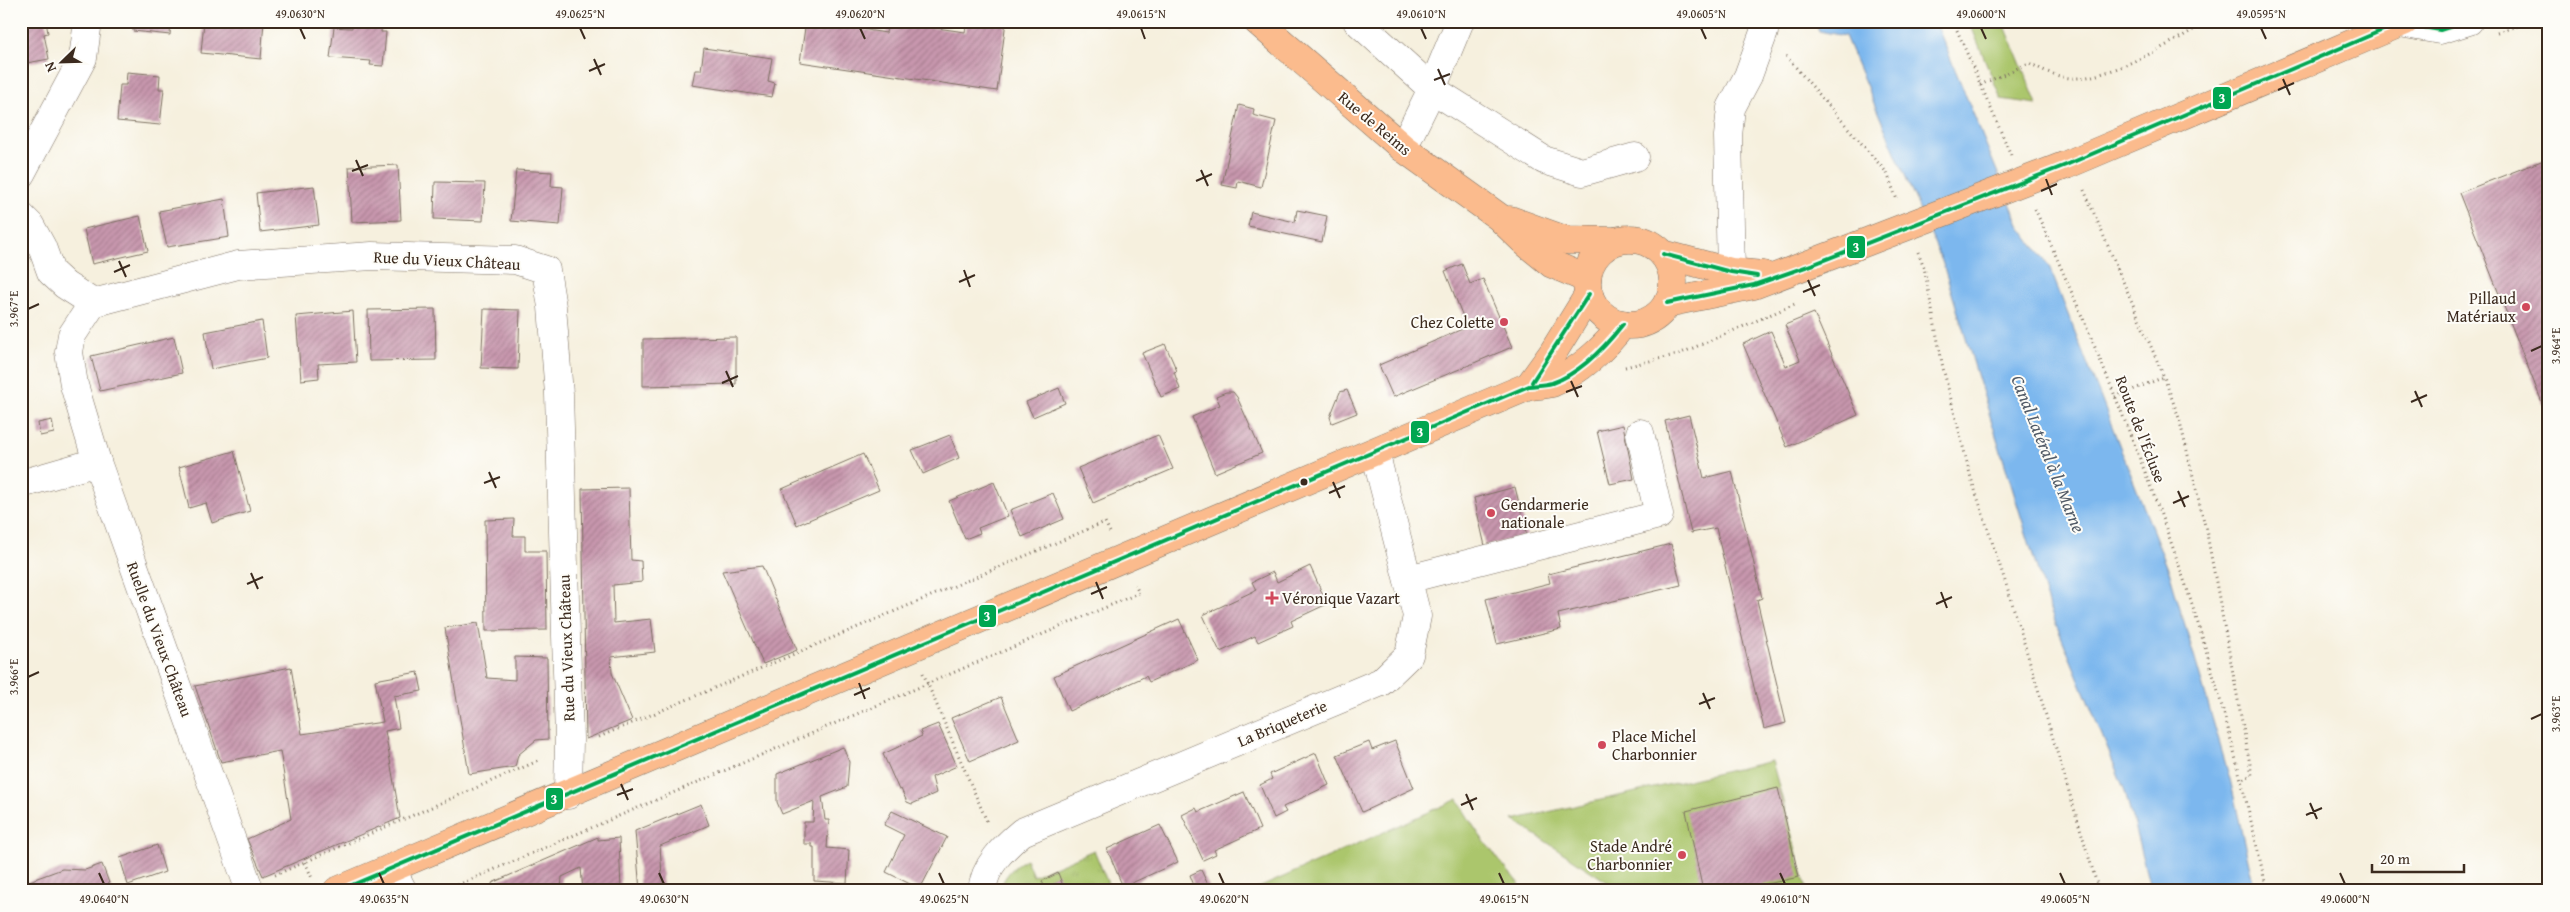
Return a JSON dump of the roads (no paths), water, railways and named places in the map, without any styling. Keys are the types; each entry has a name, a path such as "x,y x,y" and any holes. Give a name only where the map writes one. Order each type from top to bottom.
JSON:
{"main road":[{"name":"Rue de Reims","path":"1257,21 1403,148 1499,217 1552,264 1588,286"},
{"path":"1668,302 1754,285 1814,264 1856,246 2073,173 2402,22"},
{"name":"Rue de Reims","path":"1499,217 1565,240 1614,241"},
{"path":"1529,386 1552,354 1588,286 1591,263 1600,250 1614,241 1631,238 1640,240 1649,243 1663,254 1731,272 1755,276 1785,274"},
{"path":"1588,286 1596,308 1608,319 1624,324 1641,323 1649,320 1656,316 1668,302 1673,286 1671,269 1663,254"},
{"path":"337,891 397,879 568,795 1529,386 1551,383 1585,362 1609,343 1624,324"}],"street":[{"path":"21,174 83,58 88,21"},
{"path":"1357,21 1432,89 1544,160 1582,172 1635,157"},
{"path":"1403,148 1432,89 1460,21"},
{"path":"2402,22 2440,30 2469,21"},
{"path":"1731,272 1728,136 1731,108 1748,76 1764,27"},
{"path":"21,216 30,225 42,247 51,272 65,285 93,303"},
{"name":"Rue du Vieux Château","path":"93,303 248,265 372,256 515,260 546,270 552,307 559,394 569,739 568,795"},
{"name":"Ruelle du Vieux Château","path":"93,303 72,334 69,352 74,385 97,462 250,891"},
{"path":"1408,579 1659,515 1640,433"},
{"name":"La Briqueterie","path":"982,891 982,883 1000,852 1022,832 1382,682 1409,655 1417,616 1374,452"},
{"path":"21,484 97,462"}],"water":[{"name":"Canal Latéral à la Marne","path":"1815,21 1935,21 2020,227 2049,266 2170,574 2230,779 2255,891 2151,891 2125,791 2049,607 1942,261 1845,36 1819,31"}],"place":[{"name":"Pillaud Matériaux","path":"2526,307"},
{"name":"Chez Colette","path":"1504,322"},
{"name":"Gendarmerie nationale","path":"1491,513"},
{"name":"Véronique Vazart","path":"1272,598"},
{"name":"Place Michel Charbonnier","path":"1602,745"},
{"name":"Stade André Charbonnier","path":"1682,855"}]}
